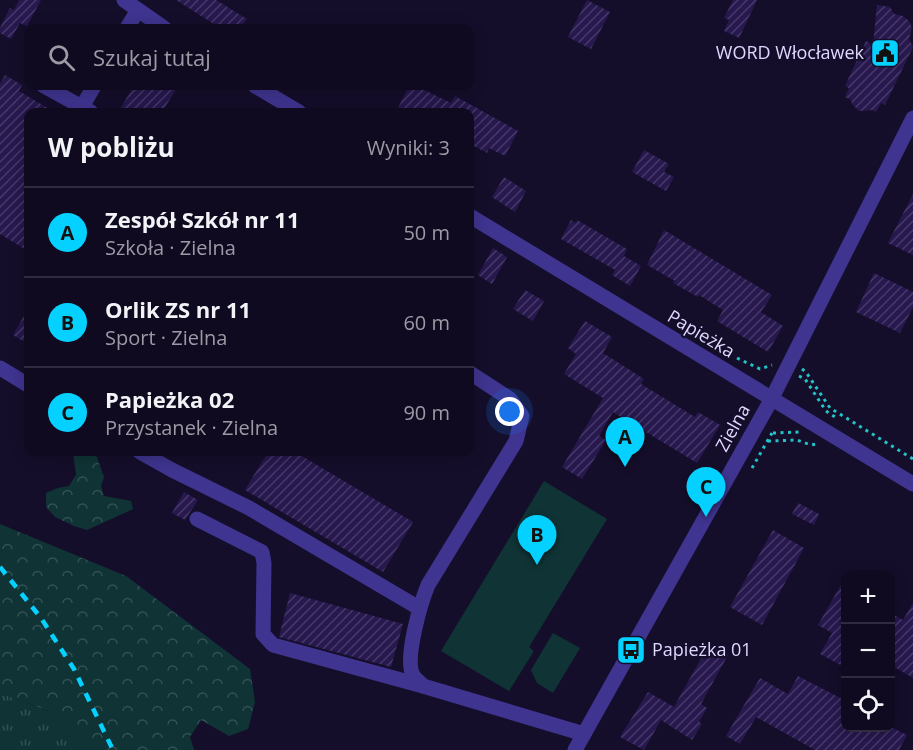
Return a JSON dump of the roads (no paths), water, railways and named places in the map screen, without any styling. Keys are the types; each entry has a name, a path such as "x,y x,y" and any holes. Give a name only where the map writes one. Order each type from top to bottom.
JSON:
{"street":[{"path":"124,0 159,24"},
{"path":"129,24 138,10"},
{"path":"52,90 84,108"},
{"path":"88,108 93,90"},
{"path":"262,90 292,108"},
{"name":"Zielna","path":"575,750 771,400 913,118"},
{"name":"Papieżka","path":"474,218 913,484"},
{"path":"0,368 24,383"},
{"path":"423,686 412,674 411,659 419,608 428,585 516,441 522,416 510,399 474,376"},
{"path":"147,456 249,508 419,608"},
{"path":"197,519 262,552 264,563 263,634 273,645 423,686 584,734"}],"railway":[{"path":"0,567 41,618 74,669 113,750"}],"place":[{"name":"WORD Włocławek","path":"885,53"},
{"name":"Zespół Szkół nr 11","path":"625,467"},
{"name":"Papieżka 02","path":"706,517"},
{"name":"Orlik ZS nr 11","path":"537,565"},
{"name":"Papieżka 01","path":"631,650"}]}
